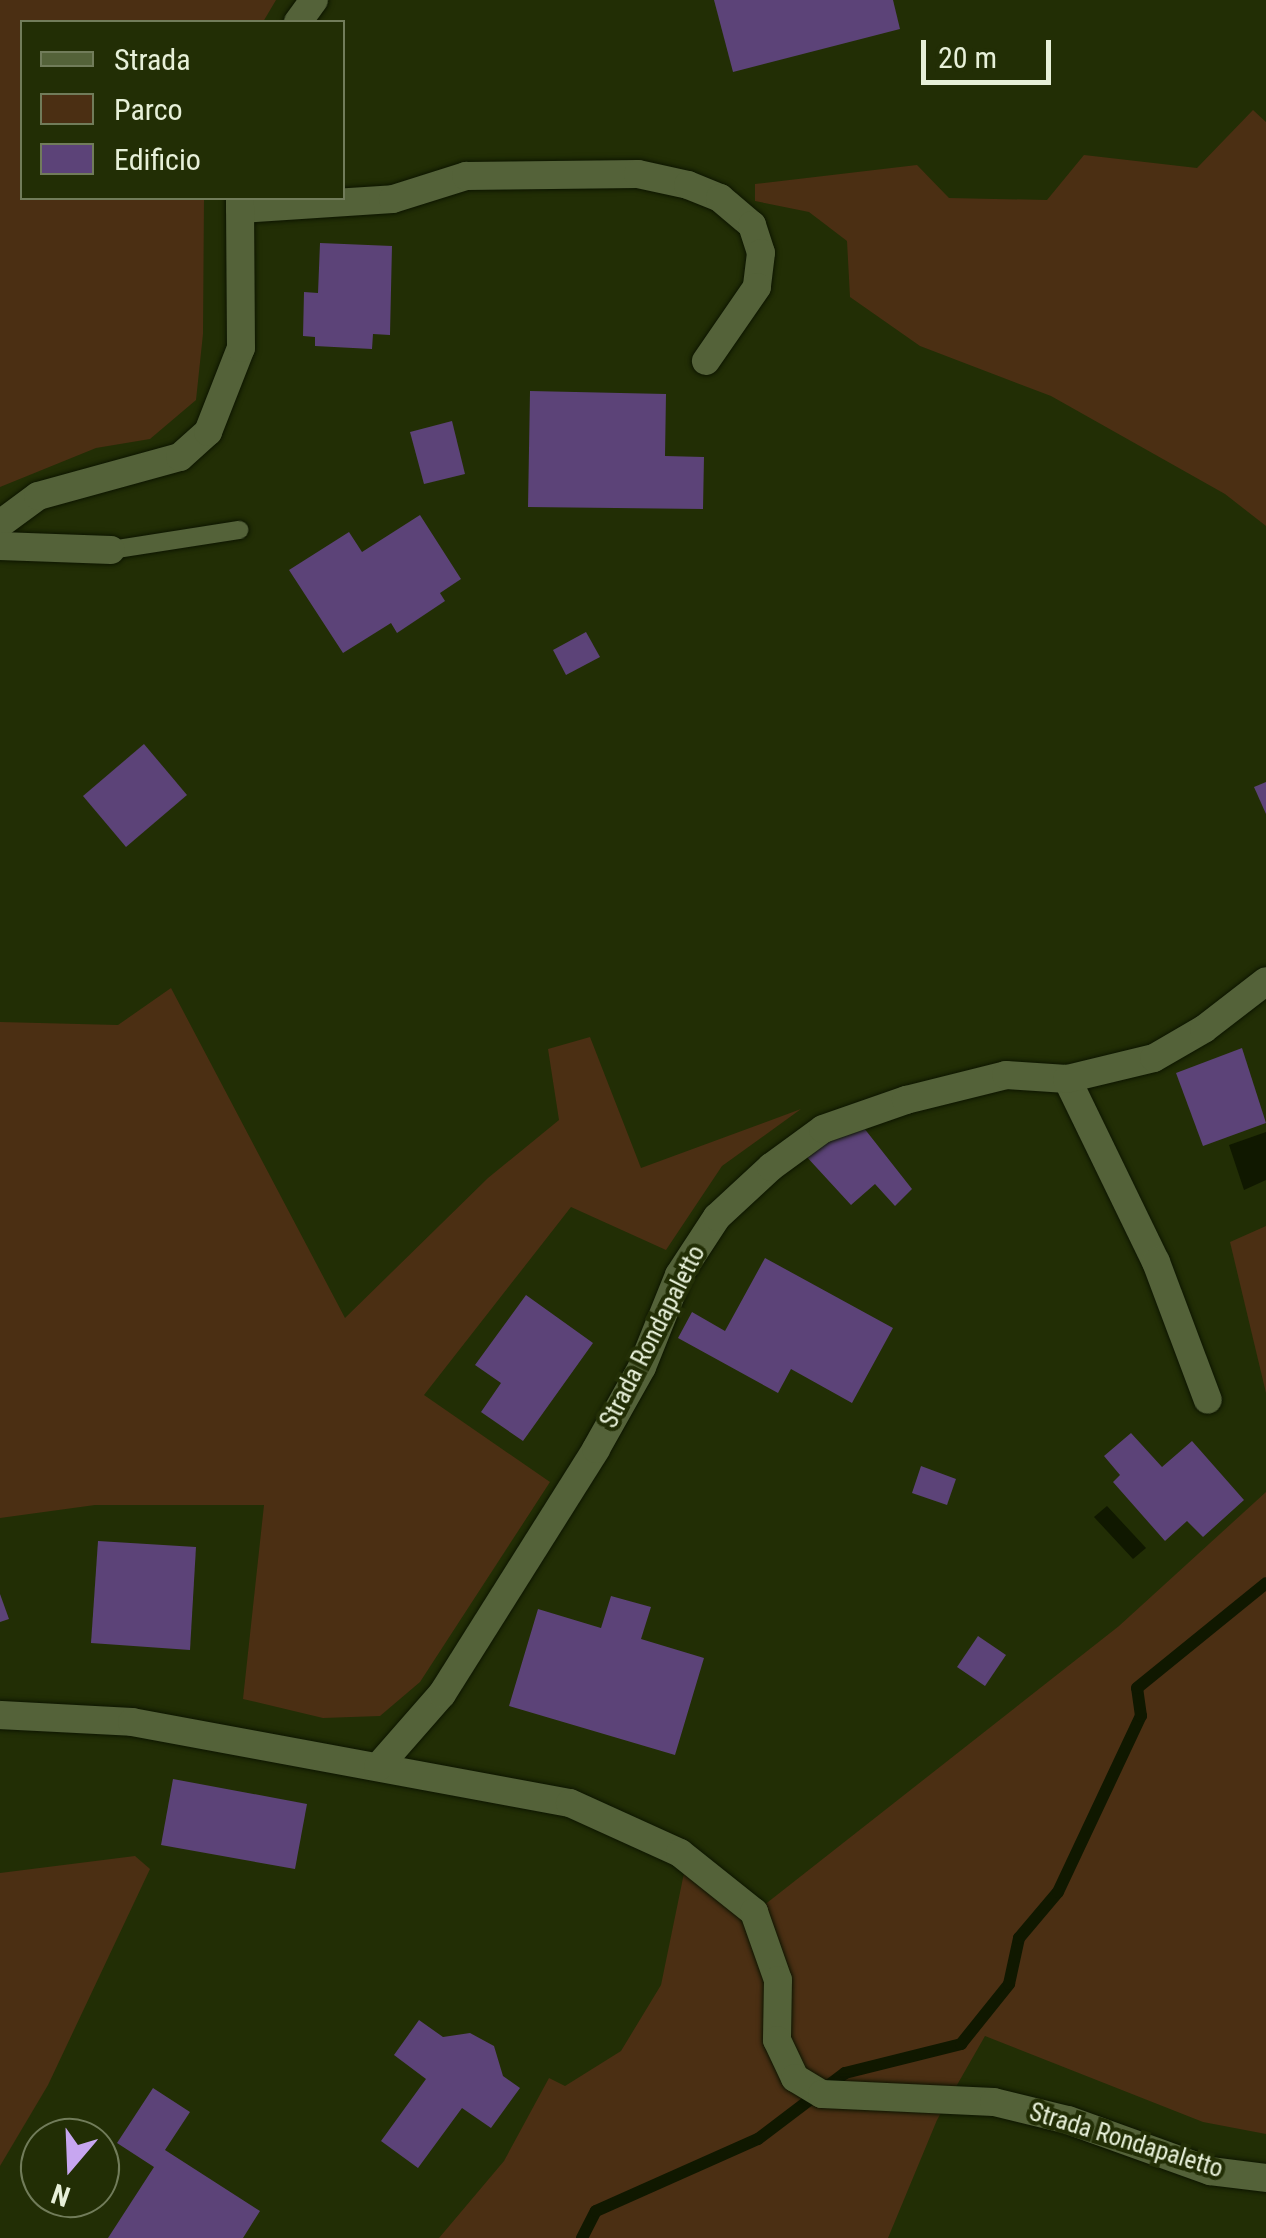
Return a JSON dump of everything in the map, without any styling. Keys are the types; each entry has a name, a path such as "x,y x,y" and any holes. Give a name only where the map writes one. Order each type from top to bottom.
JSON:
{"street":[{"path":"0,524 38,496 180,457 208,432 241,348 240,203 393,199 466,176 638,174 688,185 720,198 752,225 761,253 757,286 706,361"},
{"path":"0,546 110,550"},
{"name":"Strada Rondapaletto","path":"378,1768 442,1694 596,1449 642,1367 679,1275 718,1216 823,1129 1006,1075 1067,1080 1154,1058 1204,1029 1266,981"},
{"path":"1067,1080 1149,1245 1208,1400"},
{"name":"Strada Rondapaletto","path":"0,1715 132,1722 570,1802 680,1854 754,1912 778,1980 777,2040 795,2078 822,2094 994,2102 1210,2171 1266,2178"}],"lane":[{"path":"110,550 239,530"}],"green space":[{"path":"0,0 276,0 264,20 20,20 20,200 204,200 203,334 196,400 150,439 96,448 0,487"},
{"path":"1253,110 1266,122 1266,526 1225,494 1051,396 920,346 850,297 847,241 809,212 755,201 755,184 917,165 949,198 1047,200 1084,155 1197,168"},
{"path":"171,988 345,1318 488,1178 559,1120 548,1049 590,1037 641,1168 801,1109 722,1166 666,1250 571,1207 424,1395 550,1482 420,1682 380,1716 323,1718 243,1699 264,1505 95,1505 0,1518 0,1022 118,1025"},
{"path":"1266,1226 1266,1393 1230,1242"},
{"path":"1266,1492 1266,2134 1203,2122 985,2036 937,2120 888,2238 439,2238 504,2161 549,2078 565,2086 621,2051 661,1985 684,1873 744,1921 1119,1626"},
{"path":"135,1856 150,1869 48,2085 28,2118 20,2118 20,2132 0,2166 0,1873"}],"shaded area":[{"path":"1266,1132 1266,1180 1244,1190 1229,1145"},
{"path":"1107,1506 1146,1548 1133,1559 1094,1517"}],"building":[{"path":"714,0 893,0 900,29 733,72"},
{"path":"320,243 392,246 390,335 373,334 372,349 315,346 315,337 303,336 304,292 318,293"},
{"path":"530,391 666,394 665,456 704,457 703,509 528,507"},
{"path":"452,421 465,474 424,484 410,432"},
{"path":"420,515 461,579 440,593 445,601 397,633 391,623 343,653 289,570 349,532 362,552"},
{"path":"586,632 600,657 566,675 553,650"},
{"path":"144,744 187,795 126,847 83,796"},
{"path":"1266,782 1266,814 1254,787"},
{"path":"1242,1048 1266,1123 1203,1146 1176,1073"},
{"path":"860,1123 912,1189 895,1206 875,1184 851,1205 805,1155"},
{"path":"765,1258 893,1328 852,1403 791,1369 778,1393 678,1338 692,1312 725,1331"},
{"path":"526,1295 593,1343 523,1441 481,1412 501,1383 475,1365"},
{"path":"1131,1433 1162,1467 1192,1441 1244,1500 1203,1537 1187,1521 1165,1541 1113,1482 1120,1475 1104,1456"},
{"path":"921,1466 956,1479 947,1505 912,1493"},
{"path":"98,1541 196,1547 190,1650 91,1643"},
{"path":"0,1594 9,1619 0,1622"},
{"path":"611,1596 651,1607 641,1639 704,1658 675,1755 509,1706 538,1609 601,1628"},
{"path":"978,1636 1006,1655 985,1686 957,1667"},
{"path":"173,1779 307,1804 295,1869 161,1845"},
{"path":"419,2020 443,2037 470,2033 494,2046 503,2076 520,2088 491,2128 462,2108 418,2168 381,2141 426,2079 394,2055"},
{"path":"153,2088 190,2112 165,2150 260,2211 243,2238 108,2238 154,2167 120,2145 120,2138"}],"waterway":[{"path":"582,2238 596,2211 758,2139 845,2073 961,2044 1009,1984 1019,1938 1058,1892 1141,1716 1137,1688 1266,1583"}]}
